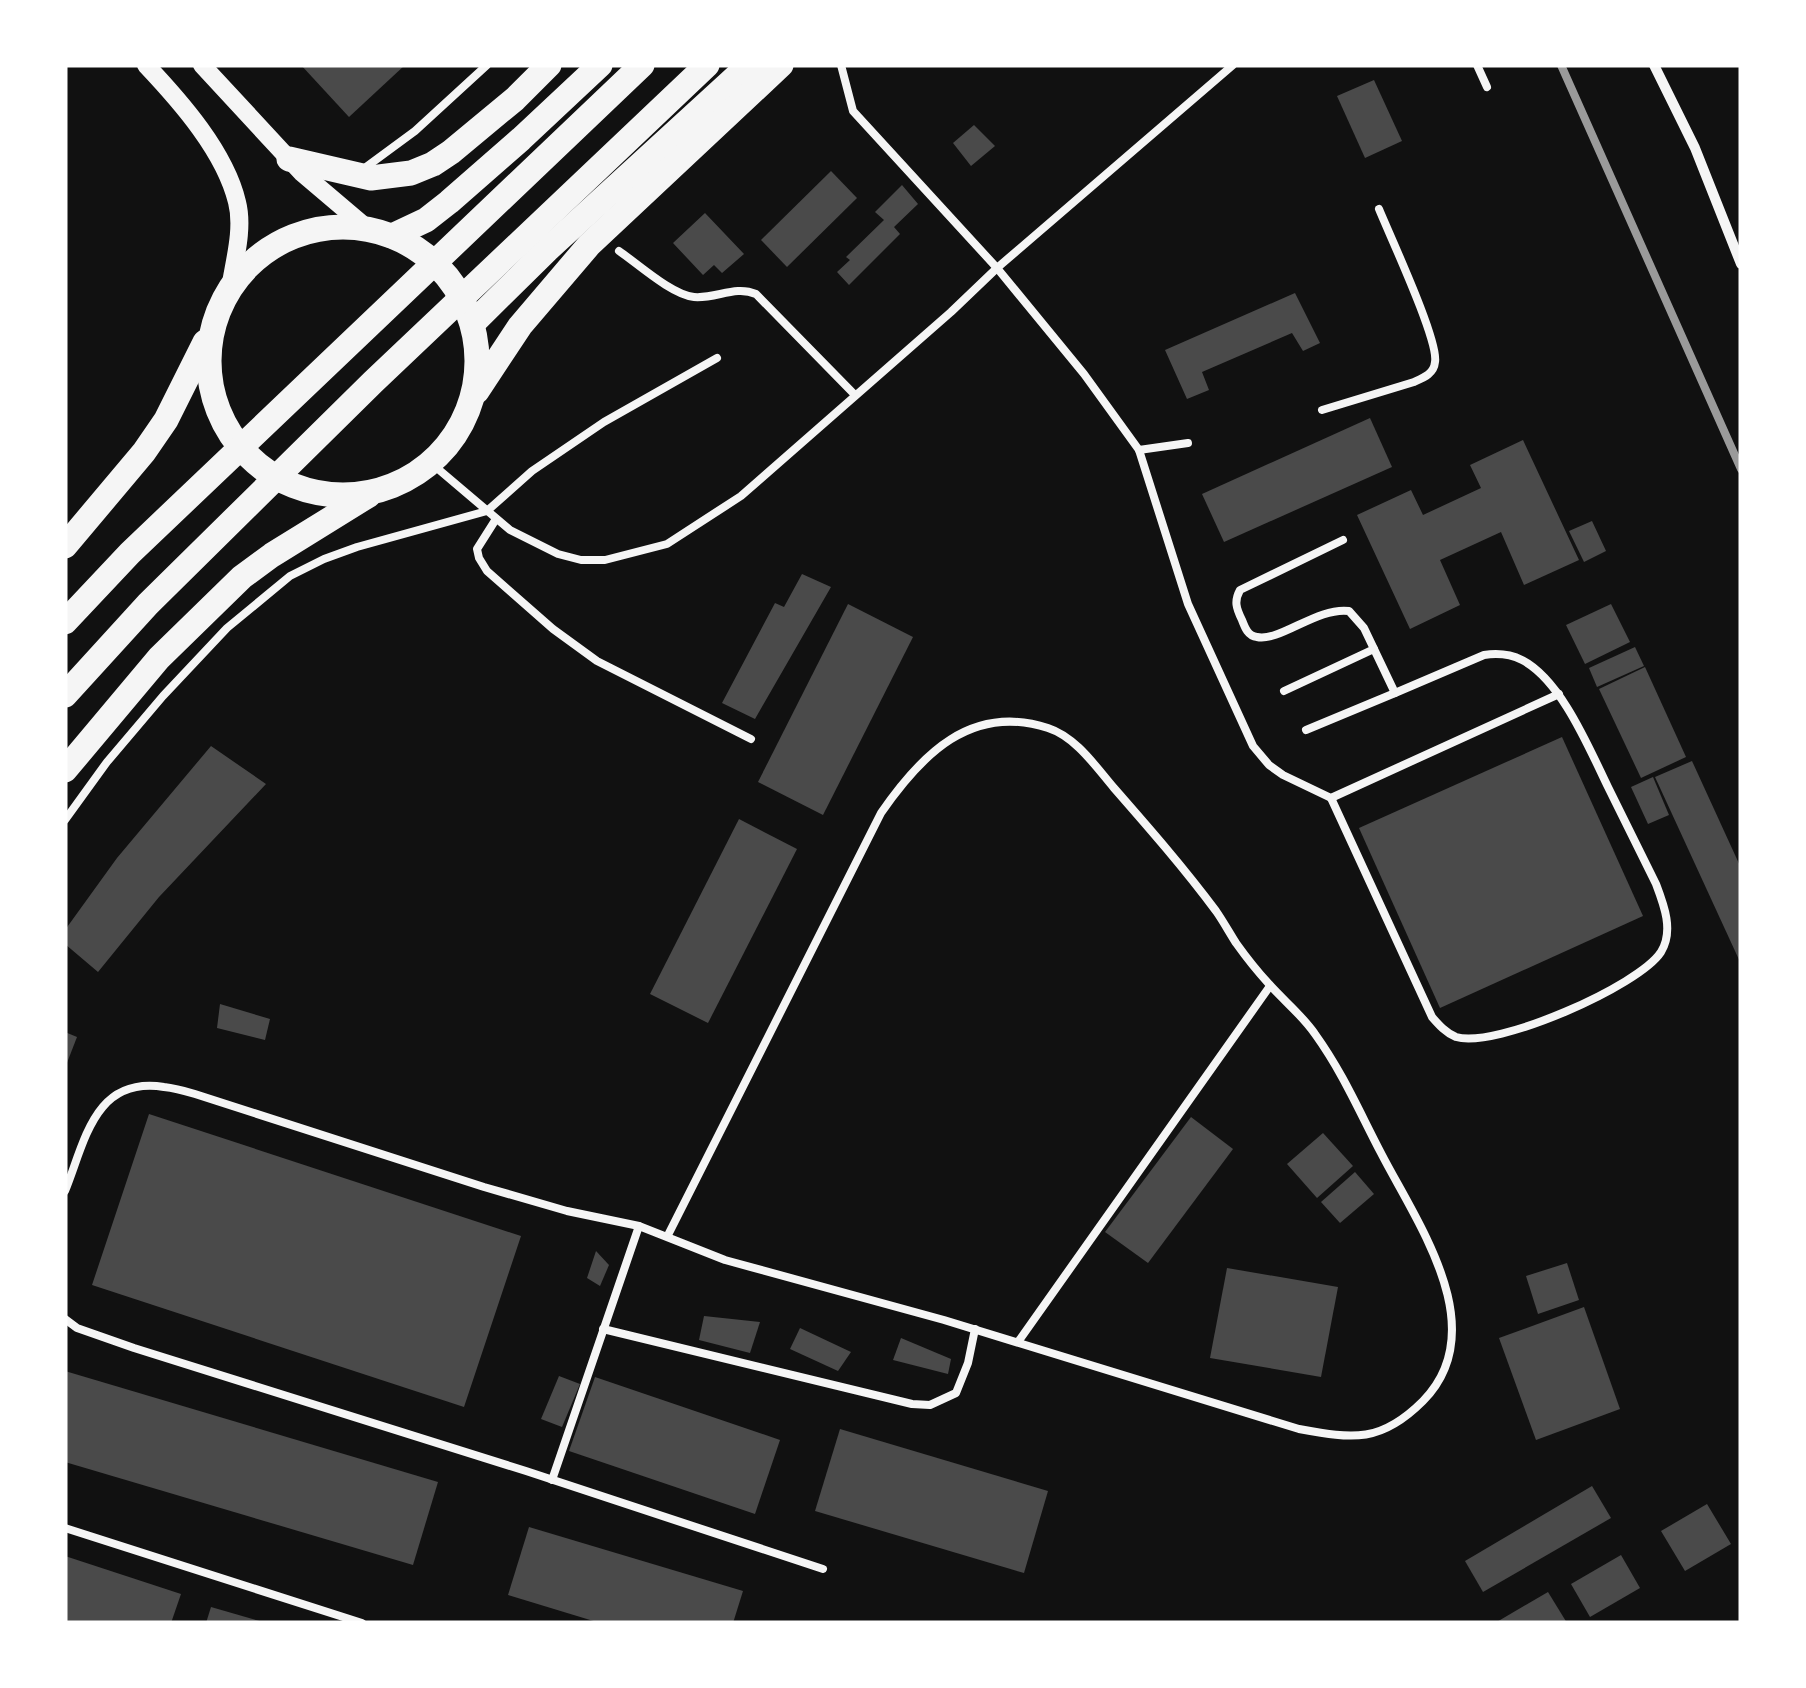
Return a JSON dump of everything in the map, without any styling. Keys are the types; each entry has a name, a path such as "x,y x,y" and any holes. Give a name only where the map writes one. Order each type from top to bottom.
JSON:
{"main road":[{"path":"289,159 371,178 410,173 451,152 549,65"},
{"path":"380,233 426,220 472,184 600,65"},
{"path":"65,622 642,65"},
{"path":"65,694 187,565 372,382 707,65"},
{"path":"473,323 749,65"},
{"path":"65,770 158,658 242,577 373,492 410,478 431,463 462,423 472,400 520,326 589,246 781,65"},
{"path":"65,546 144,452 187,380 230,289 257,259 290,238 342,227 380,233 414,247 434,262 464,301 473,323 478,356 472,400"},
{"path":"214,324 208,351 209,379 228,432 245,454 290,486 345,496 373,492"}],"street":[{"path":"146,65 196,122 238,205 230,289"},
{"path":"202,65 310,180 380,233"},
{"path":"1654,65 1695,148 1741,264"}],"lane":[{"path":"354,176 415,131 487,65"},
{"path":"841,65 853,110 997,268 1094,387 1138,450 1188,604 1252,746 1283,776 1330,798 1432,1018 1457,1037 1484,1039 1526,1028 1590,1000 1647,967 1662,950 1668,930 1664,905 1580,728 1560,694 1519,658 1498,653 1484,656 1306,730"},
{"path":"431,463 510,530 558,554 605,560 667,544 741,496 1233,65"},
{"path":"1476,65 1487,86"},
{"path":"1322,410 1414,382 1434,368 1436,360 1429,333 1379,209"},
{"path":"619,250 689,297 745,289 756,294 855,395"},
{"path":"65,820 107,762 164,696 227,628 290,576 357,547 487,512 532,471 604,422 717,358"},
{"path":"1138,450 1188,442"},
{"path":"496,519 477,549 479,558 487,571 553,629 597,660 751,739"},
{"path":"1343,540 1240,590 1236,609 1249,634 1260,638 1328,612 1350,611 1395,692"},
{"path":"1284,691 1374,649"},
{"path":"1330,798 1560,694"},
{"path":"65,1191 94,1117 104,1104 133,1088 160,1086 484,1187 567,1211 639,1226 725,1260 975,1329 1299,1429 1340,1437 1365,1437 1388,1428 1413,1410 1441,1380 1450,1359 1452,1310 1422,1226 1336,1064 1312,1030 1270,986 1143,820 1067,737 1050,728 1024,723 990,723 960,732 932,751 904,779 881,813 667,1237"},
{"path":"1018,1342 1270,986"},
{"path":"552,1480 639,1226"},
{"path":"65,1320 134,1348 823,1569"},
{"path":"603,1329 912,1404 930,1405 956,1393 975,1329"},
{"path":"65,1528 362,1623"}],"building":[{"path":"301,65 405,65 349,117"},
{"path":"1374,80 1402,141 1365,158 1337,96"},
{"path":"974,125 995,146 971,166 953,143"},
{"path":"831,171 857,198 787,267 761,240"},
{"path":"902,185 918,204 894,227 900,234 849,285 837,272 850,260 846,257 884,220 875,212"},
{"path":"705,213 744,254 722,273 714,265 703,275 673,243"},
{"path":"1295,293 1320,343 1303,351 1292,333 1202,372 1209,390 1187,399 1165,350"},
{"path":"1370,418 1392,467 1224,542 1202,494"},
{"path":"1523,440 1579,560 1524,585 1501,532 1440,560 1460,605 1410,629 1357,515 1411,490 1423,515 1481,488 1470,465"},
{"path":"1592,521 1606,551 1584,562 1569,531"},
{"path":"802,574 831,587 755,719 722,703 775,603 784,607"},
{"path":"848,604 913,637 823,815 758,782"},
{"path":"1611,604 1630,642 1585,664 1566,625"},
{"path":"1635,647 1644,666 1597,687 1589,668"},
{"path":"1645,667 1686,757 1641,778 1599,689"},
{"path":"1562,737 1643,916 1440,1008 1359,828"},
{"path":"211,746 266,784 159,897 98,972 65,944 65,930 117,858"},
{"path":"1692,761 1741,868 1741,964 1655,777"},
{"path":"1653,777 1669,815 1648,824 1631,787"},
{"path":"739,819 797,849 708,1023 650,994"},
{"path":"220,1004 270,1019 265,1040 217,1028"},
{"path":"65,1032 77,1037 65,1068"},
{"path":"149,1114 521,1236 464,1407 92,1285"},
{"path":"1191,1117 1233,1149 1148,1263 1105,1232"},
{"path":"1323,1133 1353,1166 1317,1198 1287,1164"},
{"path":"1355,1172 1374,1194 1340,1223 1321,1202"},
{"path":"596,1251 609,1265 600,1286 587,1278"},
{"path":"1567,1263 1579,1300 1538,1314 1526,1276"},
{"path":"1227,1268 1338,1287 1321,1377 1210,1358"},
{"path":"1584,1307 1620,1409 1536,1440 1499,1338"},
{"path":"704,1316 760,1322 750,1353 699,1340"},
{"path":"800,1328 851,1352 838,1371 790,1349"},
{"path":"901,1338 951,1359 948,1374 893,1360"},
{"path":"65,1371 438,1482 413,1565 65,1462"},
{"path":"559,1376 580,1384 562,1427 541,1419"},
{"path":"595,1377 780,1440 755,1514 569,1451"},
{"path":"840,1429 1048,1491 1024,1573 815,1511"},
{"path":"1592,1486 1611,1518 1483,1592 1465,1561"},
{"path":"1707,1504 1731,1544 1685,1571 1661,1531"},
{"path":"529,1527 743,1591 733,1623 600,1623 508,1595"},
{"path":"1621,1555 1640,1588 1590,1617 1571,1584"},
{"path":"65,1556 181,1594 171,1623 65,1623"},
{"path":"1548,1592 1567,1623 1495,1623"},
{"path":"211,1607 263,1622 263,1623 206,1623"}],"railway":[{"path":"1561,65 1741,469"}]}
